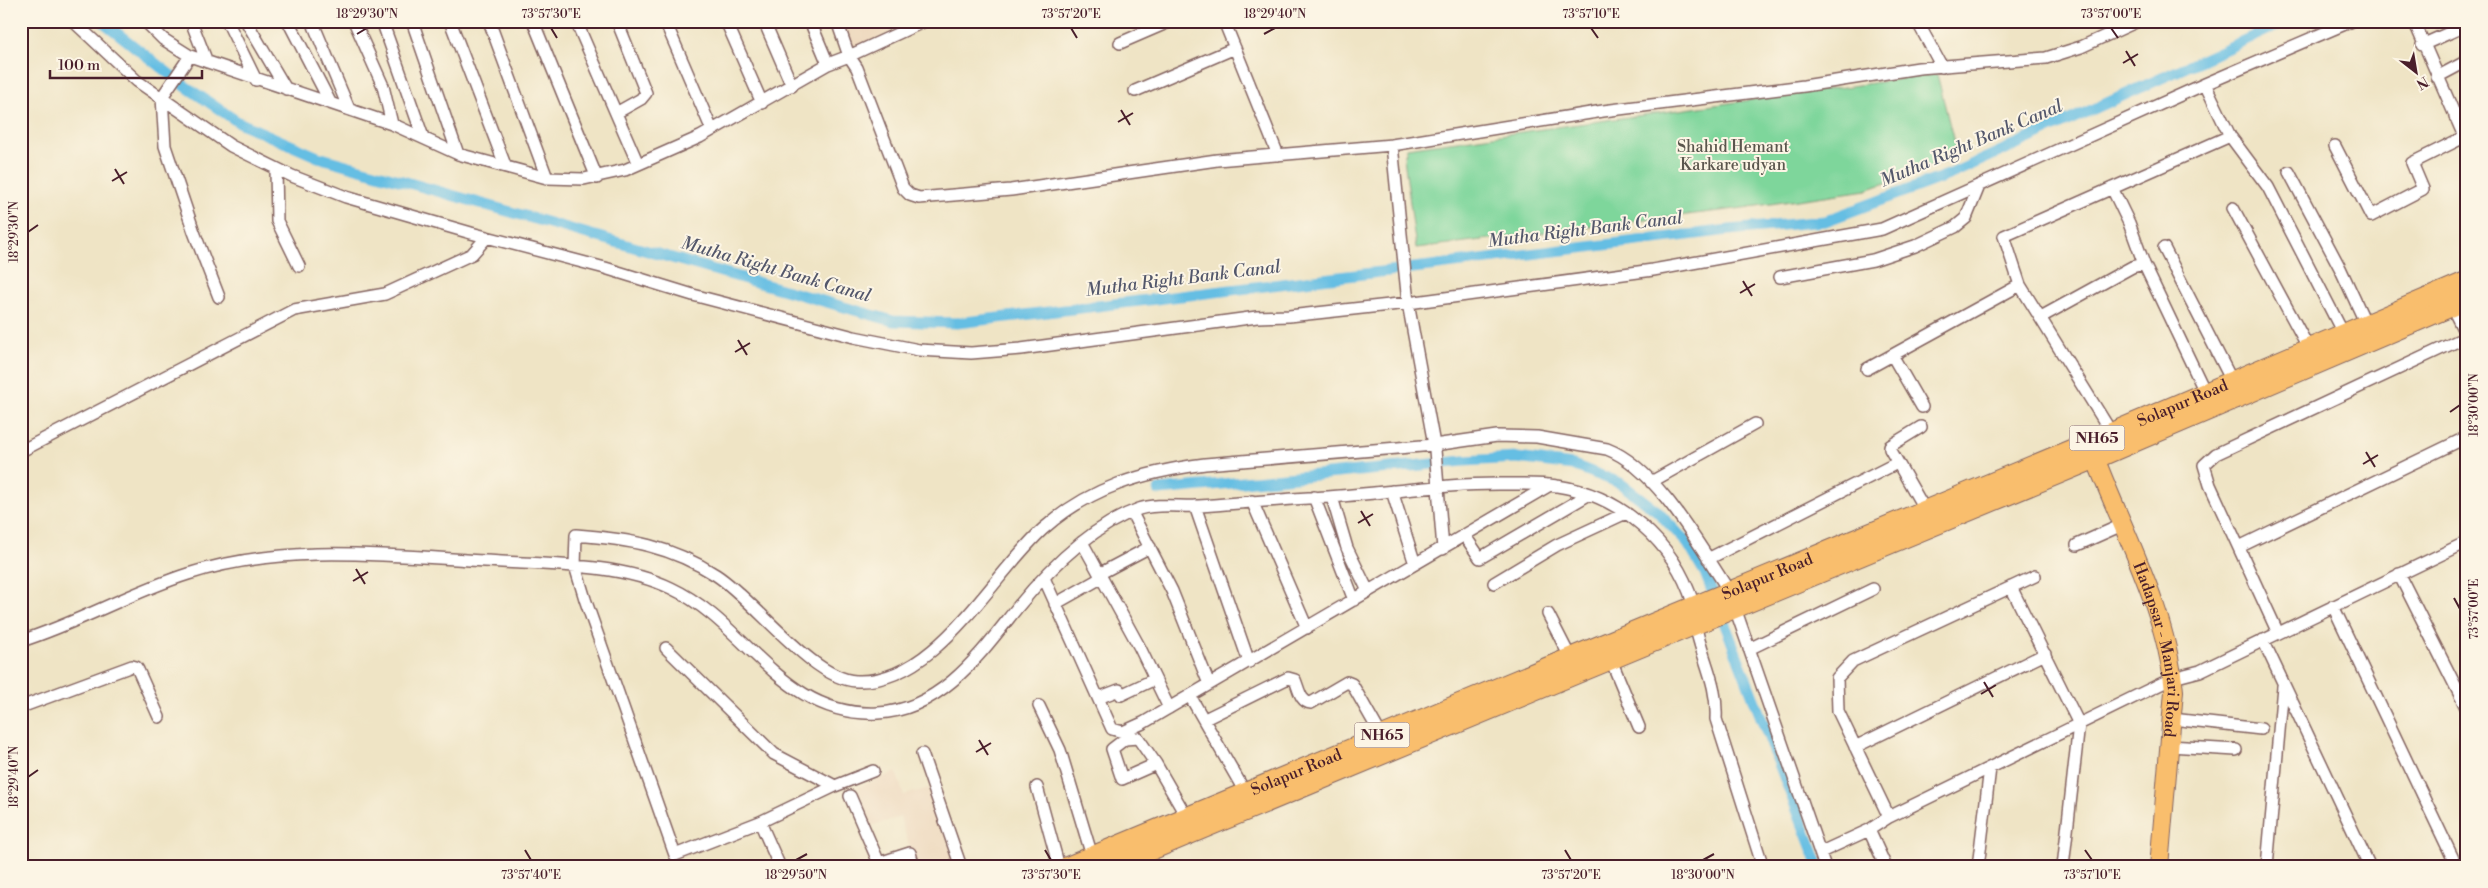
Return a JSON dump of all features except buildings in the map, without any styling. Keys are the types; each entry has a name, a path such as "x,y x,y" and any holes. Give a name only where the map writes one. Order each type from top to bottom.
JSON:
{"highway":[{"name":"Solapur Road","path":"1730,600 1925,510 2092,450 2111,432 2467,281"},
{"name":"Solapur Road","path":"1111,867 1611,660 1698,614 1730,600 2092,450 2460,303"},
{"name":"Solapur Road","path":"1066,867 1570,657 1698,614"}],"main road":[{"name":"Hadapsar - Manjari Road","path":"2092,450 2163,629 2173,678 2172,719 2159,867"}],"street":[{"path":"73,21 137,81 164,93 231,146 276,169 346,197 605,268 693,295 854,337 919,350 971,353 1021,349 1256,317 1653,270 1882,229 2205,84 2352,21"},
{"path":"145,21 186,61 207,62 392,124 458,154 505,165 547,178 597,178 638,164 712,130 828,64 925,21"},
{"path":"191,21 207,62"},
{"path":"227,21 256,80"},
{"path":"246,21 286,89"},
{"path":"288,21 330,102"},
{"path":"312,21 349,109"},
{"path":"354,21 383,86 392,124"},
{"path":"382,21 423,137"},
{"path":"412,21 458,154"},
{"path":"450,21 505,165"},
{"path":"489,21 547,178"},
{"path":"533,21 597,178"},
{"path":"576,21 638,164"},
{"path":"616,113 641,99 646,93 617,21"},
{"path":"665,21 712,130"},
{"path":"726,21 762,103"},
{"path":"764,21 792,86"},
{"path":"810,21 828,64"},
{"path":"837,21 849,56 857,68 900,182 910,195 919,198 1011,190 1217,160 1392,145 1603,111 1942,67 2046,58 2080,47 2138,21"},
{"path":"1120,43 1171,21"},
{"path":"1224,21 1278,155"},
{"path":"1917,21 1942,67"},
{"path":"2335,146 2370,216 2423,189 2412,163 2465,140 2422,45 2414,21"},
{"path":"2422,45 2467,25"},
{"path":"1135,91 1235,48"},
{"path":"186,61 164,93 167,156 219,297"},
{"path":"2437,77 2467,62"},
{"path":"2205,84 2230,136 2268,187 2343,333"},
{"path":"2455,117 2467,111"},
{"path":"2111,432 2020,284 2004,236 2230,136"},
{"path":"1392,145 1408,298 1434,447 1443,549"},
{"path":"276,169 277,221 299,266"},
{"path":"2289,172 2340,268 2366,324"},
{"path":"1780,277 1873,260 1915,246 1955,227 1966,218 1979,186"},
{"path":"2112,188 2129,223 2144,264 2205,392"},
{"path":"2233,208 2308,347"},
{"path":"21,451 294,310 385,294 472,254 487,237"},
{"path":"2164,248 2232,381"},
{"path":"2041,317 2132,267 2144,264"},
{"path":"1867,369 2020,284"},
{"path":"2278,633 2210,485 2204,464 2216,454 2467,337 2460,303"},
{"path":"1892,356 1922,407"},
{"path":"1651,482 1755,424"},
{"path":"1921,427 1890,446 1897,463 1925,510"},
{"path":"873,771 835,786 760,822 675,855 613,684 575,566 576,536 631,540 684,558 731,586 810,660 837,676 854,681 877,680 898,674 934,650 1043,530 1068,511 1106,488 1135,476 1164,469 1434,447 1518,435 1607,449 1626,459 1651,482 1677,513 1708,559 1730,600 1750,649 1825,867"},
{"path":"2239,548 2467,437"},
{"path":"1708,559 1897,463"},
{"path":"21,641 51,632 189,574 296,553 381,554 575,566 653,580 683,594 710,610 775,675 791,688 808,698 836,708 864,713 901,710 933,695 972,663 1044,578 1082,542 1132,512 1147,507 1195,506 1392,491 1436,482 1551,484 1574,489 1626,513 1641,523 1660,542 1674,562 1698,614 1717,697 1716,719 1763,867"},
{"path":"1044,578 1112,728 1117,731 1131,729 1443,549 1551,484"},
{"path":"1392,491 1415,564"},
{"path":"1465,536 1480,558 1588,495"},
{"path":"1332,496 1347,548 1368,591"},
{"path":"1314,497 1354,600"},
{"path":"1252,501 1307,628"},
{"path":"1195,506 1249,662"},
{"path":"1132,512 1172,591 1209,684"},
{"path":"1494,583 1557,545 1626,513"},
{"path":"2077,545 2122,525"},
{"path":"1082,542 1169,708"},
{"path":"1821,852 1869,830 1889,817 2173,678 2200,671 2467,542"},
{"path":"1055,604 1150,547"},
{"path":"2400,574 2467,709"},
{"path":"1889,817 1838,711 1837,678 1853,661 2035,576"},
{"path":"2012,586 2079,724 2063,867"},
{"path":"1750,649 1873,589"},
{"path":"2333,606 2457,867"},
{"path":"1548,614 1570,657"},
{"path":"2263,640 2370,867"},
{"path":"666,648 774,754 835,786"},
{"path":"1855,747 2044,654"},
{"path":"1611,660 1639,727"},
{"path":"21,707 132,666 136,667 159,717"},
{"path":"1205,720 1288,678 1295,680 1302,700 1311,703 1347,682 1352,684 1381,735"},
{"path":"1098,698 1119,690 1121,695 1155,679"},
{"path":"2267,867 2284,684"},
{"path":"1190,696 1245,792"},
{"path":"1040,706 1060,750 1092,856"},
{"path":"2172,719 2261,729"},
{"path":"2169,746 2236,750"},
{"path":"922,754 961,867"},
{"path":"1156,764 1186,816"},
{"path":"1975,865 1990,768"},
{"path":"1037,787 1059,867"},
{"path":"850,796 880,863 910,853 914,867"},
{"path":"760,822 780,867"},
{"path":"1869,830 1886,867"}],"shaded area":[{"path":"842,21 914,21 852,50"},
{"path":"896,772 904,795 929,788 957,867 916,867 900,817 871,826 858,787"}],"green space":[{"name":"Shahid Hemant Karkare udyan","path":"1937,74 1956,150 1952,158 1866,190 1736,209 1416,248 1404,158 1407,148"}],"waterway":[{"name":"Mutha Right Bank Canal","path":"102,21 182,84 238,122 318,157 893,321 957,323 1729,230 1825,221 1951,174 2287,21"},
{"path":"1159,490 1464,461 1517,458 1573,465 1620,483 1657,511 1688,544 1705,573 1819,867"}]}
